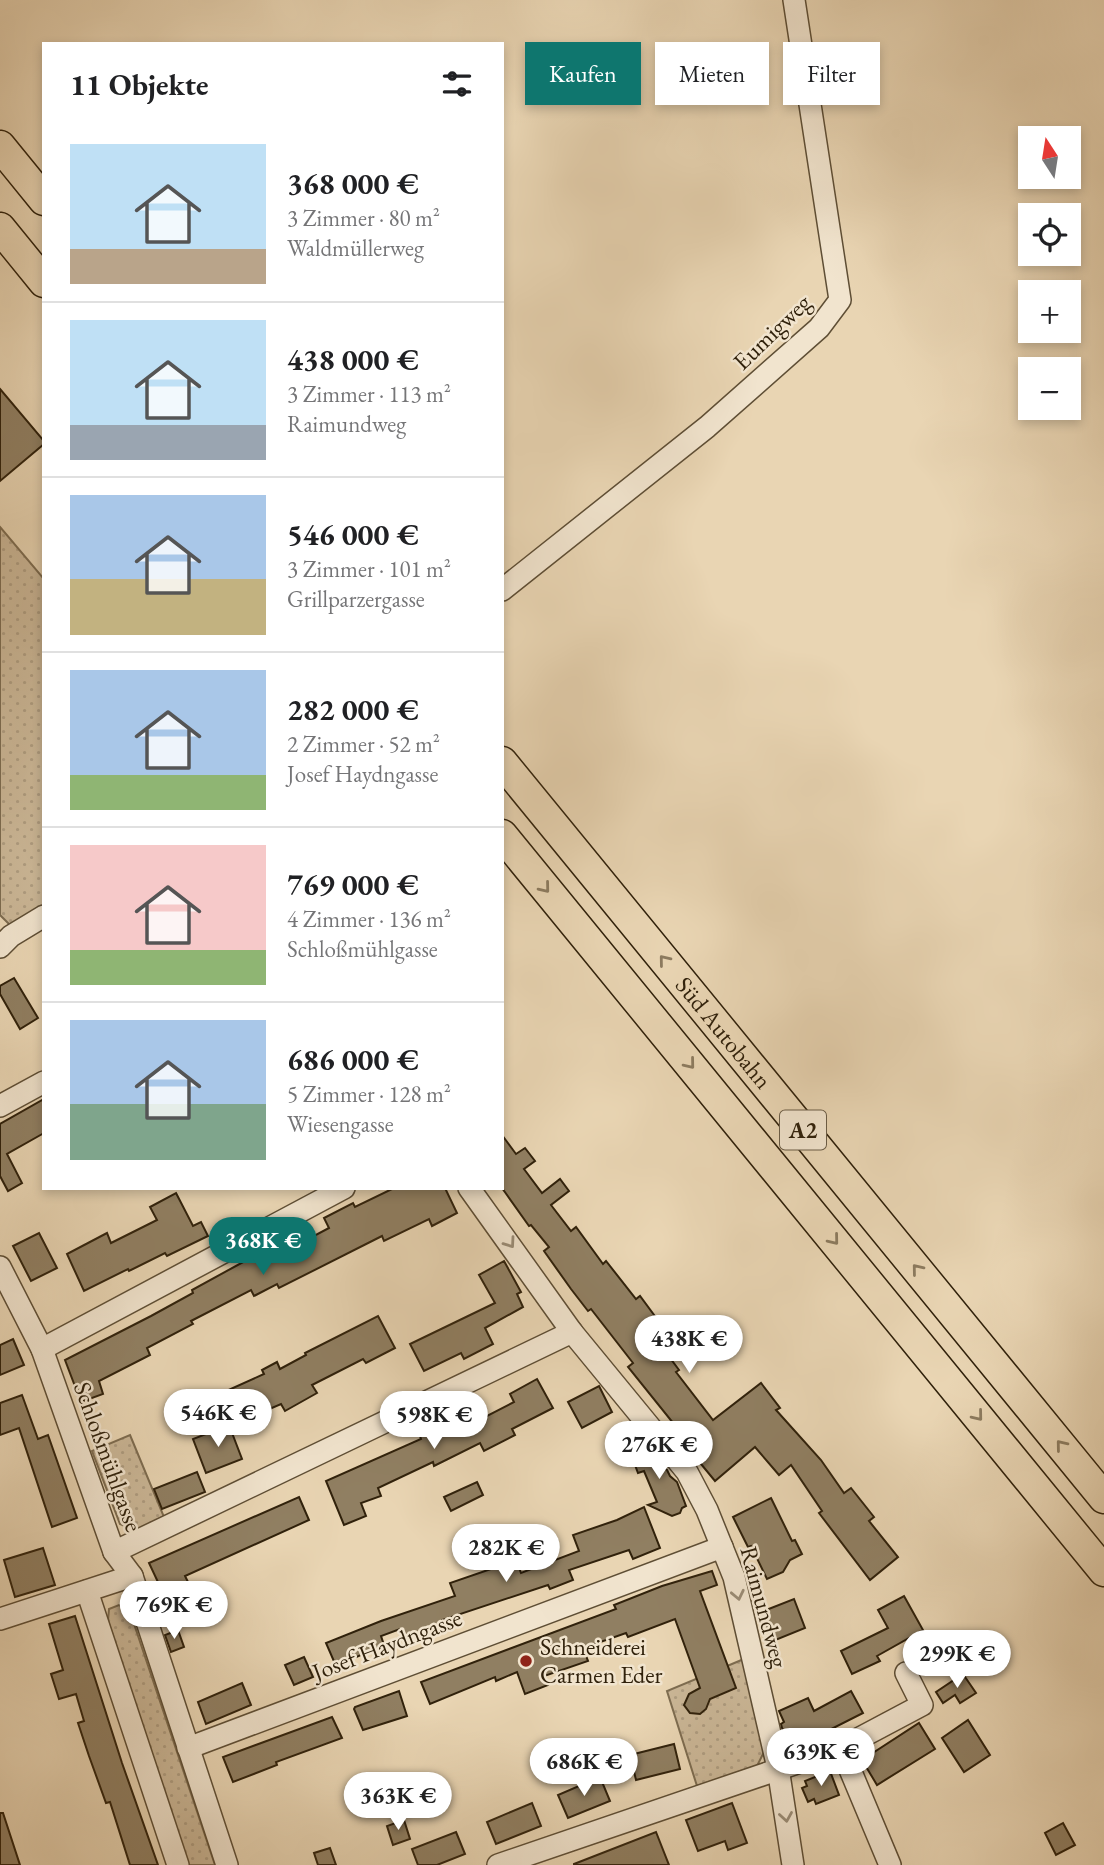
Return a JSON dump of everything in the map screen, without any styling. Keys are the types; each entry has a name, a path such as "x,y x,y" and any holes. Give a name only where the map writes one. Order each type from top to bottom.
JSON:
{"highway":[{"path":"0,146 42,198"},
{"path":"0,228 42,280"},
{"name":"Süd Autobahn","path":"504,764 1104,1498"},
{"name":"Süd Autobahn","path":"504,837 1104,1571"}],"street":[{"name":"Eumigweg","path":"504,588 707,427 819,328 840,300 794,0"},
{"path":"0,947 11,936 42,917"},
{"path":"0,1106 42,1083"},
{"path":"41,1349 340,1190"},
{"name":"Raimundweg","path":"471,1190 572,1332 687,1472 707,1510 734,1577 778,1768 793,1865"},
{"name":"Schloßmühlgasse","path":"0,1267 41,1349 114,1552 132,1576 227,1865"},
{"path":"114,1552 572,1332"},
{"name":"Josef Haydngasse","path":"188,1748 722,1547"},
{"path":"0,1619 132,1576"},
{"path":"87,1591 178,1865"},
{"path":"498,1865 841,1748 922,1704 906,1673"},
{"path":"841,1748 890,1865"}],"shaded area":[{"path":"0,527 42,577 42,908 11,926 0,915"},
{"path":"130,1435 164,1517 136,1531 120,1524 92,1451"},
{"path":"119,1605 130,1612 215,1865 188,1865 108,1621 109,1609"},
{"path":"744,1659 765,1750 757,1766 697,1786 667,1691"}],"building":[{"path":"0,389 42,439 42,446 0,481"},
{"path":"14,978 38,1018 20,1029 0,994 0,986"},
{"path":"42,1100 42,1134 7,1154 22,1183 8,1191 0,1176 0,1124"},
{"path":"504,1138 516,1154 525,1148 535,1161 524,1169 542,1193 560,1179 569,1191 551,1205 571,1231 576,1227 603,1264 606,1261 636,1299 640,1296 660,1323 650,1331 679,1370 676,1372 713,1420 761,1383 780,1408 776,1410 821,1460 844,1493 851,1488 874,1517 869,1521 898,1557 870,1580 819,1513 822,1511 791,1465 779,1475 755,1447 715,1481 687,1447 690,1444 628,1367 633,1363 591,1309 588,1311 544,1251 549,1247 531,1225 529,1226 503,1190"},
{"path":"390,1190 446,1190 457,1213 432,1226 429,1219 384,1241 382,1236 279,1288 277,1284 254,1296 251,1290 191,1321 193,1324 147,1348 150,1355 99,1381 103,1394 81,1402 65,1360 193,1293 192,1290 245,1261 262,1254 266,1260 297,1241 299,1244 329,1228 324,1218 353,1203 355,1207"},
{"path":"176,1193 193,1226 201,1222 208,1236 167,1256 165,1253 129,1271 128,1269 84,1291 67,1254 107,1233 111,1243 157,1220 150,1207"},
{"path":"39,1233 57,1268 31,1281 13,1246"},
{"path":"504,1261 521,1292 517,1294 523,1307 485,1328 493,1344 464,1359 461,1353 424,1371 410,1344 495,1303 479,1275"},
{"path":"378,1316 395,1348 366,1363 363,1359 312,1385 317,1393 285,1411 281,1404 237,1423 224,1392 264,1374 262,1370 277,1362 280,1369 306,1355 305,1353"},
{"path":"13,1339 24,1365 0,1375 0,1345"},
{"path":"537,1379 553,1408 512,1429 515,1435 484,1451 480,1443 434,1466 433,1462 378,1488 381,1496 361,1503 366,1516 344,1525 326,1481 421,1439 420,1436 452,1420 458,1431 514,1402 510,1394"},
{"path":"599,1386 612,1412 582,1428 568,1402"},
{"path":"22,1395 38,1439 48,1435 77,1518 52,1527 19,1428 0,1435 0,1403"},
{"path":"229,1425 242,1459 206,1473 193,1439"},
{"path":"644,1443 648,1452 652,1450 661,1466 677,1482 686,1506 680,1513 672,1516 648,1505 657,1502 644,1471 638,1473 629,1449"},
{"path":"197,1472 205,1492 162,1509 154,1489"},
{"path":"477,1482 483,1495 451,1511 444,1497"},
{"path":"299,1497 309,1520 185,1576 189,1584 164,1595 149,1563"},
{"path":"771,1498 792,1541 795,1540 802,1554 790,1560 783,1572 767,1579 733,1517"},
{"path":"644,1507 660,1548 633,1559 629,1550 569,1570 573,1580 550,1589 548,1585 442,1620 444,1625 403,1638 400,1629 381,1636 384,1645 336,1666 326,1643 455,1596 450,1583 491,1569 489,1566 515,1557 521,1573 579,1551 573,1535 617,1520"},
{"path":"43,1548 55,1585 15,1597 4,1560"},
{"path":"712,1571 717,1585 700,1591 736,1688 710,1699 706,1709 700,1714 690,1713 684,1705 689,1694 700,1688 675,1619 628,1637 626,1633 583,1648 588,1661 544,1676 548,1685 525,1694 517,1672 496,1681 495,1677 430,1704 421,1682 616,1609 614,1605 662,1586"},
{"path":"904,1596 923,1630 877,1656 880,1661 852,1674 841,1651 888,1628 878,1610"},
{"path":"794,1599 805,1628 773,1641 761,1612"},
{"path":"75,1616 158,1865 130,1865 110,1802 106,1803 78,1723 84,1721 76,1694 59,1699 51,1674 63,1670 49,1624"},
{"path":"178,1630 184,1647 171,1652 165,1635"},
{"path":"304,1657 313,1677 294,1685 285,1665"},
{"path":"963,1674 976,1693 960,1703 955,1695 943,1703 936,1692"},
{"path":"242,1683 251,1705 206,1724 198,1702"},
{"path":"399,1691 407,1716 363,1730 355,1707"},
{"path":"851,1691 863,1713 792,1749 782,1728 781,1724 784,1722 779,1711 808,1698 814,1711"},
{"path":"332,1717 342,1738 276,1762 277,1765 233,1782 223,1757"},
{"path":"968,1720 990,1755 964,1772 942,1738"},
{"path":"919,1723 935,1749 877,1785 862,1760"},
{"path":"674,1744 680,1769 636,1780 630,1755"},
{"path":"830,1771 839,1795 816,1804 814,1799 808,1802 802,1788 807,1786 805,1781"},
{"path":"600,1777 610,1801 568,1818 558,1795"},
{"path":"532,1803 541,1826 496,1844 487,1822"},
{"path":"732,1803 747,1843 728,1850 725,1841 698,1851 686,1820"},
{"path":"0,1813 3,1813 20,1865 0,1865"},
{"path":"404,1820 410,1839 393,1845 387,1826"},
{"path":"1063,1823 1075,1845 1056,1855 1045,1833"},
{"path":"456,1832 465,1854 437,1865 418,1865 412,1849"},
{"path":"656,1832 669,1865 574,1865 574,1864"},
{"path":"330,1848 336,1865 318,1865 314,1853"}],"place":[{"name":"Schneiderei Carmen Eder","path":"526,1661"}]}
